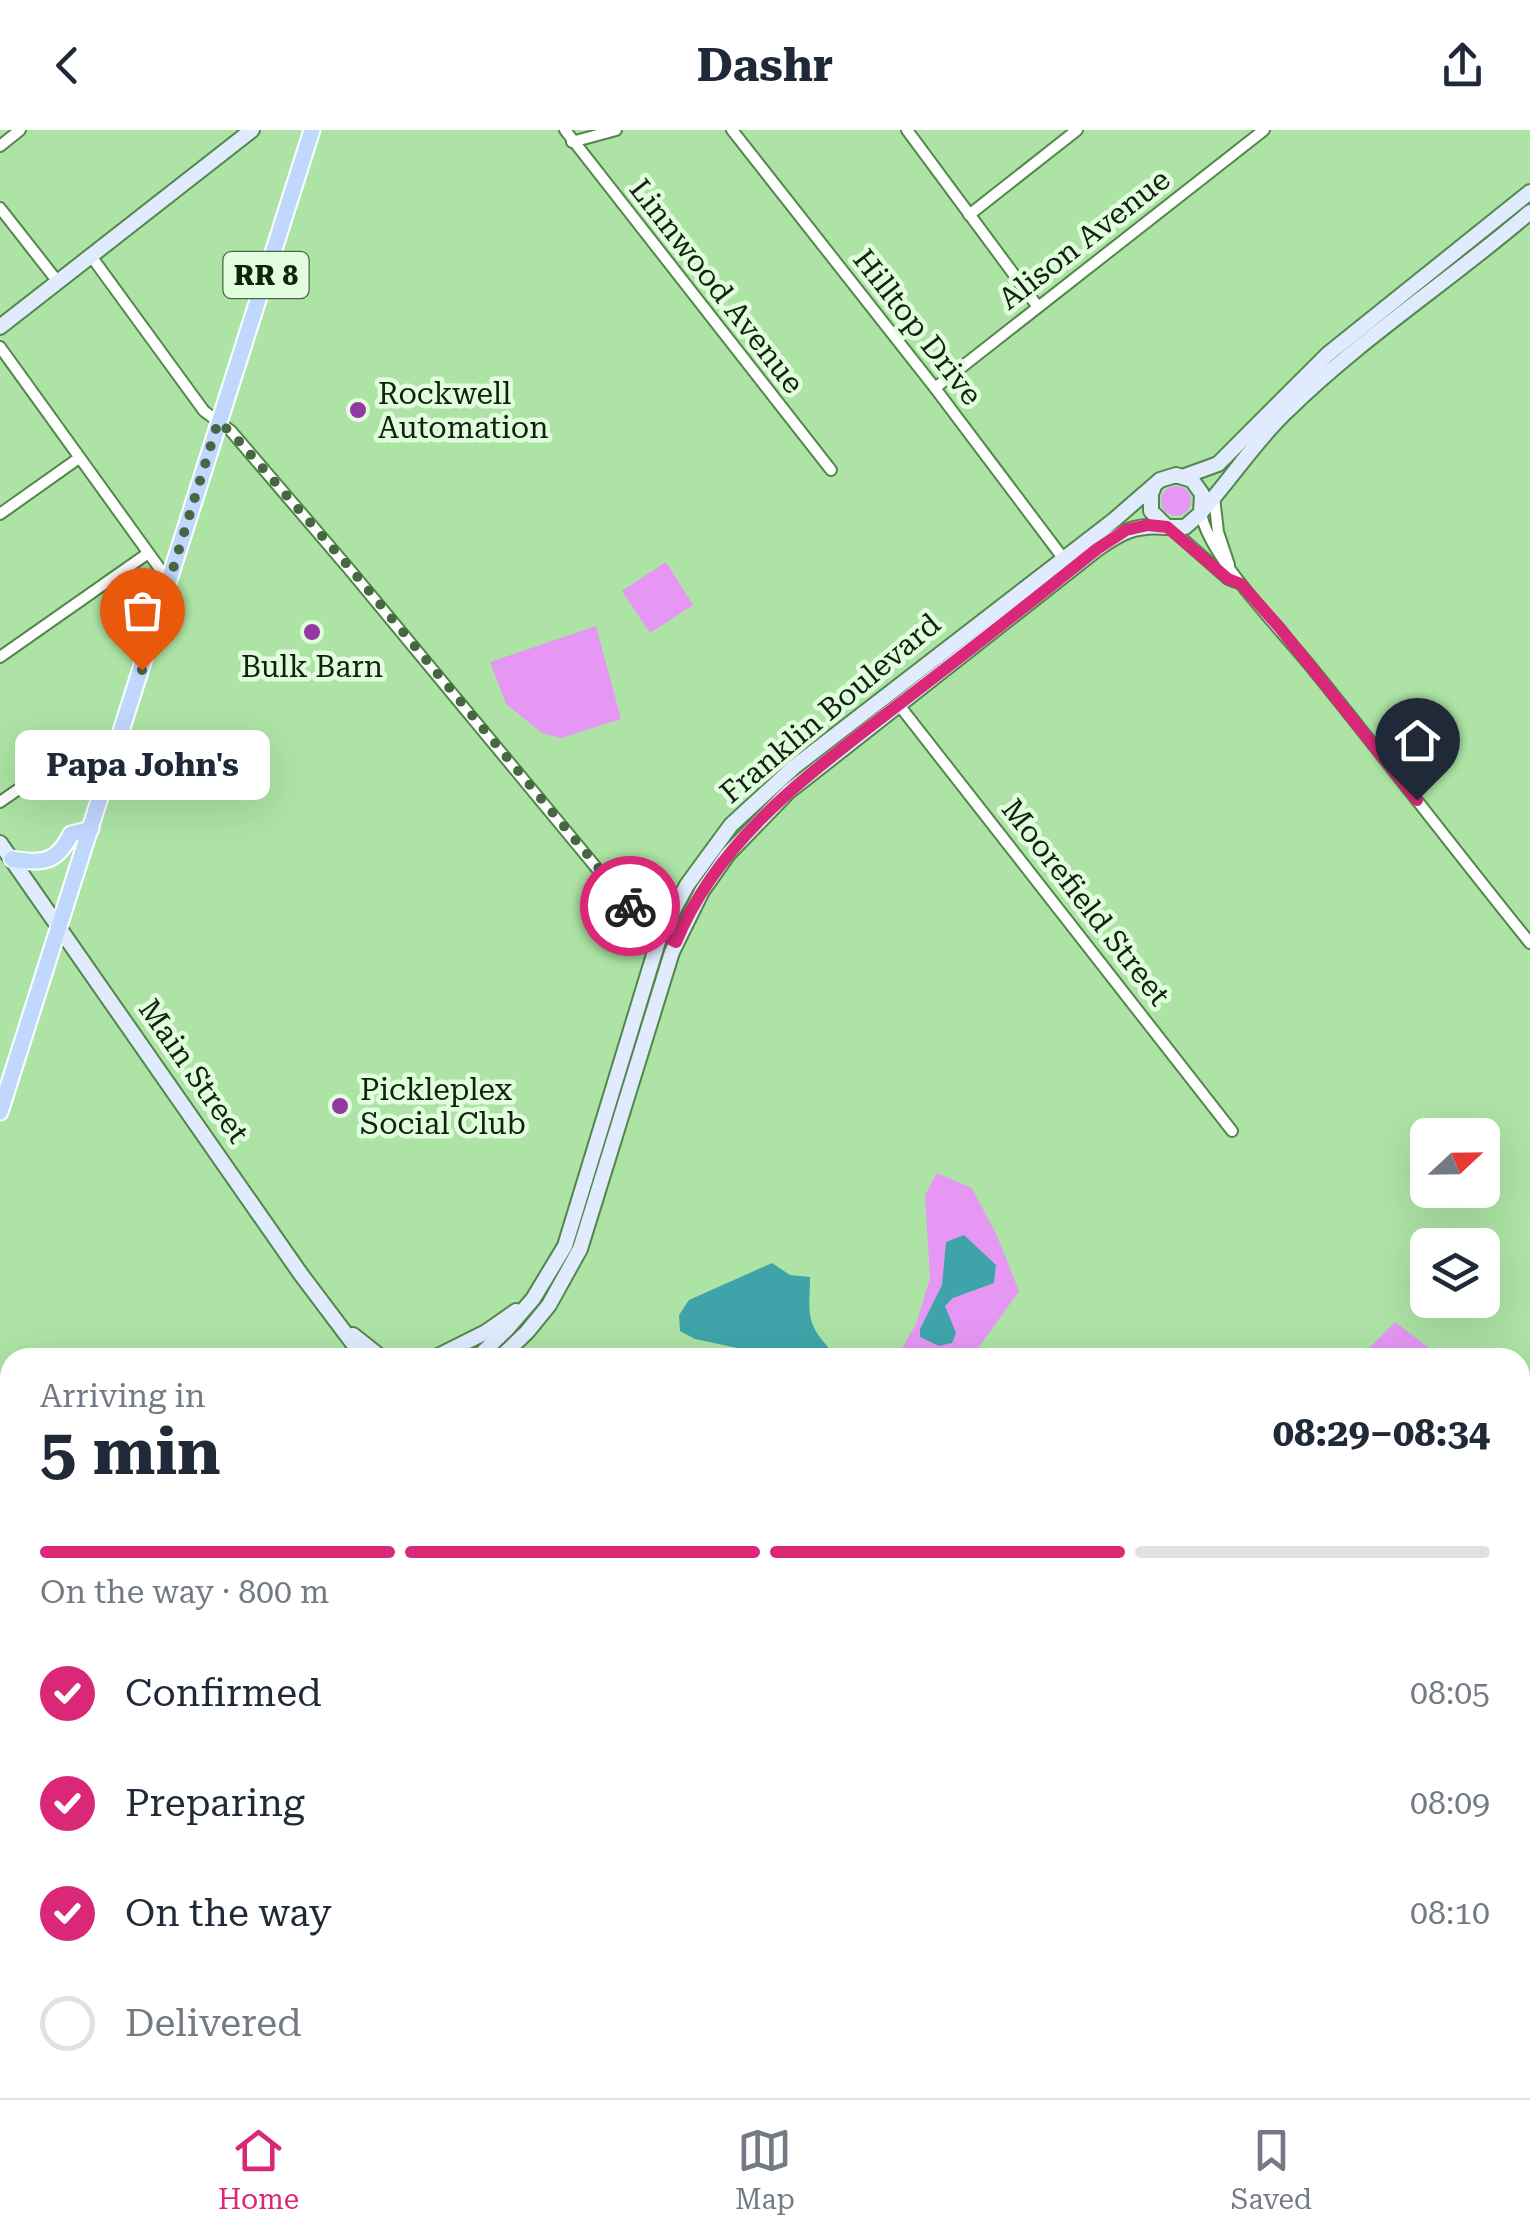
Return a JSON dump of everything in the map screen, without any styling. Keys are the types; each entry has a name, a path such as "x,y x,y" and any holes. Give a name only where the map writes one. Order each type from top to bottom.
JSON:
{"main road":[{"path":"0,327 252,130"},
{"name":"RR 8","path":"0,1112 312,130"},
{"path":"1530,192 1328,354 1218,464 1185,476 1168,476 1154,486 1151,511 1168,528 1185,527 1288,410 1530,212"},
{"path":"1185,476 1198,486 1202,512"},
{"name":"Franklin Boulevard","path":"485,1348 532,1299 565,1246 660,934 708,854 765,790 1154,486"},
{"name":"Franklin Boulevard","path":"510,1348 549,1304 580,1249 676,942 702,891 728,854 761,817 1126,530 1148,525 1168,528"},
{"path":"12,859 39,863 51,860 72,834 90,829"},
{"name":"Main Street","path":"0,844 300,1273 357,1348"},
{"path":"454,1348 486,1332 532,1299"},
{"name":"Main Street","path":"344,1328 369,1348"}],"street":[{"path":"0,146 20,130"},
{"name":"Linnwood Avenue","path":"565,130 832,470"},
{"path":"572,142 616,130"},
{"name":"Hilltop Drive","path":"732,130 1063,558"},
{"path":"907,130 1038,308"},
{"path":"969,214 1077,130"},
{"name":"Alison Avenue","path":"935,388 1264,130"},
{"path":"0,208 58,282"},
{"path":"91,256 204,411 231,432 350,568 623,900 660,934 676,942"},
{"path":"0,347 168,580"},
{"path":"0,514 79,458"},
{"path":"1214,497 1218,532 1229,566"},
{"path":"1202,512 1211,544 1241,584 1530,943"},
{"path":"1168,528 1228,579 1241,584"},
{"path":"0,658 146,554"},
{"name":"Moorefield Street","path":"899,705 1232,1130"},
{"path":"0,802 84,744"}],"shaded area":[{"path":"1176,486 1187,490 1191,501 1187,512 1176,516 1165,512 1161,501 1165,490"},
{"path":"666,562 693,605 650,633 622,591"},
{"path":"596,626 621,719 561,738 542,733 506,704 490,662"},
{"path":"937,1173 972,1188 1019,1291 978,1348 902,1348 916,1324 930,1278 925,1195","holes":["993,1283 953,1298 920,1329 942,1285"]},
{"path":"1395,1322 1429,1348 1368,1348"}],"water":[{"path":"964,1235 996,1265 994,1283 953,1298 945,1306 956,1333 952,1343 939,1346 920,1337 920,1329 942,1285 946,1242"},
{"path":"772,1263 790,1275 810,1277 810,1315 828,1348 737,1348 695,1339 680,1331 679,1315 689,1300"}],"way so far":[{"path":"142,670 218,422 350,568 630,906"}],"place":[{"name":"Rockwell Automation","path":"358,410"},
{"name":"Bulk Barn","path":"312,632"},
{"name":"Papa John's","path":"142,670"},
{"name":"Pickleplex Social Club","path":"340,1106"}],"route":[{"path":"630,906 650,927 676,942 702,891 728,854 788,792 1097,549 1126,530 1148,525 1170,528 1228,579 1241,584 1417,800"}]}
